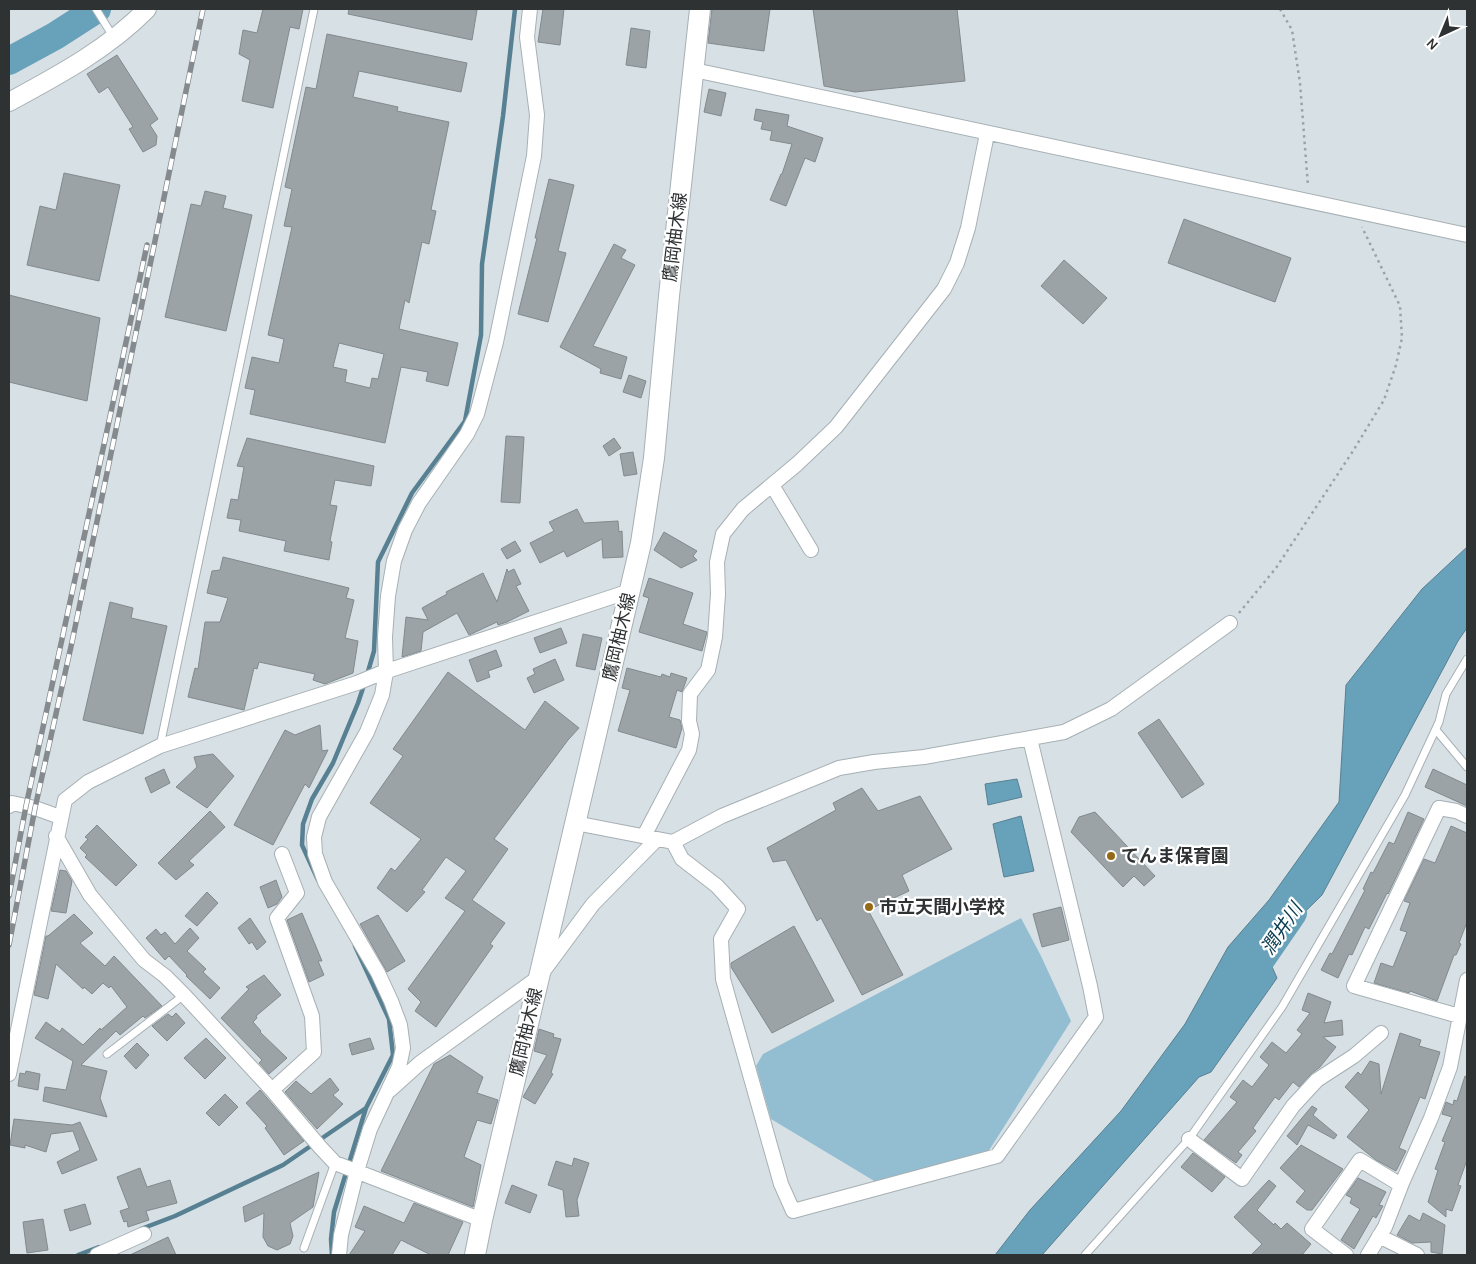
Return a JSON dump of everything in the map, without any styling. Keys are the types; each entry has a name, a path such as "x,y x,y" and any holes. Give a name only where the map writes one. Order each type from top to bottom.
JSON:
{"main road":[{"name":"鷹岡柚木線","path":"475,1255 630,591 649,498 700,9"}],"street":[{"path":"9,102 85,58 114,38 146,9"},
{"path":"339,1255 341,1235 357,1171 370,1129 399,1067 403,1048 400,1025 391,1000 378,973 325,882 314,854 314,837 319,817 367,732 382,695 388,596 394,561 404,530 418,503 467,434 477,414 496,342 534,156 537,115 527,37 530,9"},
{"path":"694,70 1467,235"},
{"path":"386,1095 420,1063 539,977 593,904 650,838 689,750 692,734 689,721 690,694 708,670 716,620 718,594 717,562 723,534 743,510 836,427 944,289 956,263 968,228 987,134"},
{"path":"772,485 811,550"},
{"path":"9,1074 60,817 65,800 88,782 160,746 357,683 630,591"},
{"path":"575,823 673,842 722,816 839,768 924,757 1064,732 1110,709 1230,623"},
{"path":"673,842 682,859 718,886 738,909 721,939 723,979 781,1184 793,1211 997,1156 1096,1017 1030,739"},
{"path":"10,803 35,808 60,817"},
{"path":"1459,1016 1354,986 1439,808 1456,811 1467,816"},
{"path":"56,836 90,895 144,960 165,976 184,995 272,1090 335,1163 482,1220"},
{"path":"272,1090 314,1052 312,1016 277,918 297,892 282,854"},
{"path":"1368,1255 1385,1227 1401,1185 1431,1118 1450,1067 1467,980"},
{"path":"1189,1139 1242,1179 1293,1106 1317,1080 1354,1056 1381,1033"},
{"path":"1346,1255 1312,1229 1360,1160 1401,1185"},
{"path":"97,1255 144,1234"},
{"path":"1379,1236 1417,1255"}],"lane":[{"path":"96,9 114,38"},
{"path":"160,746 314,9"},
{"path":"1085,1255 1189,1139 1282,1007 1405,795 1436,730 1446,694 1467,659"},
{"path":"1436,730 1467,767"},
{"path":"107,1054 184,995"},
{"path":"304,1248 335,1163"}],"path":[{"path":"1280,9 1292,30 1300,82 1310,202"},
{"path":"1230,623 1276,568 1353,451 1384,400 1396,365 1402,338 1400,306 1354,212"}],"shaded area":[{"path":"1021,918 1071,1021 988,1152 876,1182 771,1119 756,1066 763,1054"}],"water":[{"path":"1467,547 1467,628 1458,641 1322,895 1265,951 1277,978 1211,1072 1199,1077 1042,1255 995,1255 1030,1210 1121,1111 1185,1024 1228,947 1269,900 1339,802 1346,685 1422,589"},
{"path":"1017,779 1022,797 988,805 985,784"},
{"path":"1021,816 1034,871 1004,877 993,824"}],"building":[{"path":"263,9 303,9 299,29 290,27 273,108 242,101 250,60 239,54 243,30 257,33"},
{"path":"349,9 477,10 472,40 348,14"},
{"path":"543,9 564,9 560,45 538,42"},
{"path":"712,9 770,9 764,51 708,43"},
{"path":"813,9 957,9 965,81 855,92 824,86"},
{"path":"631,28 650,31 646,68 626,65"},
{"path":"327,34 467,63 461,92 359,71 353,97 398,107 397,111 449,122 431,210 436,211 429,244 422,242 409,303 405,300 399,329 458,343 448,386 426,381 428,372 401,367 385,443 250,414 255,390 245,388 252,357 279,363 284,339 268,335 292,227 284,226 292,189 285,187 306,87 316,89","holes":["339,343 384,354 378,379 372,378 370,388 345,382 347,370 333,367"]},
{"path":"117,55 158,119 150,125 157,136 156,145 143,152 129,129 133,127 108,87 99,93 87,74"},
{"path":"709,89 726,93 721,116 704,112"},
{"path":"756,109 789,115 787,126 823,138 815,162 805,158 786,206 770,200 782,174 792,144 770,140 772,131 761,129 763,122 754,120"},
{"path":"64,173 120,185 99,281 27,265 40,206 56,210"},
{"path":"549,179 574,185 558,251 566,253 548,322 518,314 537,238 535,238"},
{"path":"205,191 226,196 223,208 252,215 226,331 165,317 191,204 201,206"},
{"path":"1184,219 1291,258 1275,302 1168,263"},
{"path":"614,244 626,250 621,258 635,265 593,346 627,357 621,379 600,373 601,369 560,347"},
{"path":"1064,260 1107,298 1083,324 1041,286"},
{"path":"9,295 100,318 87,401 9,382"},
{"path":"629,375 646,381 641,398 623,392"},
{"path":"506,436 524,437 520,503 501,502"},
{"path":"247,438 374,466 371,486 335,480 330,505 337,506 330,541 332,542 329,560 284,551 286,541 239,531 241,520 227,518 231,499 238,500 244,467 237,466"},
{"path":"614,438 621,448 609,456 603,446"},
{"path":"633,452 637,474 624,476 620,454"},
{"path":"577,509 584,523 618,521 619,532 622,531 623,557 603,558 602,539 567,557 564,551 540,563 530,543 554,531 549,522"},
{"path":"664,532 697,551 693,556 697,560 681,568 654,550"},
{"path":"515,541 521,551 507,559 501,549"},
{"path":"223,557 349,588 346,598 354,600 345,638 358,641 353,673 325,684 313,680 315,674 259,662 257,669 254,668 244,710 188,697 195,668 198,669 205,622 220,622 228,598 207,593 212,571 220,570"},
{"path":"507,569 508,572 514,569 521,584 516,586 529,611 507,622 498,625 497,622 469,635 457,613 423,632 421,651 402,657 406,617 428,620 422,608 447,594 446,592 483,573 497,602"},
{"path":"649,578 693,593 683,624 707,632 702,651 639,632 649,598 643,596"},
{"path":"110,602 133,608 131,618 167,626 143,734 83,720"},
{"path":"561,628 567,643 540,653 534,638"},
{"path":"583,634 602,638 595,670 576,666"},
{"path":"496,650 502,666 488,671 490,677 477,682 469,660"},
{"path":"555,659 564,680 534,693 527,678 535,674 533,669"},
{"path":"627,668 661,677 662,674 670,677 671,673 687,678 682,692 677,690 669,717 680,720 682,728 676,748 618,731 630,690 622,688"},
{"path":"448,672 525,730 545,701 579,728 494,839 508,849 472,900 505,923 490,944 493,946 436,1027 415,1011 421,1002 408,989 465,911 445,898 466,871 446,857 422,890 425,892 407,912 377,888 391,868 395,871 421,839 370,803 403,756 393,749"},
{"path":"1159,719 1204,784 1182,798 1138,733"},
{"path":"320,725 322,751 328,750 309,788 305,784 273,845 234,825 285,730 295,735"},
{"path":"213,754 234,776 207,808 176,787 197,767 194,757"},
{"path":"164,769 170,783 151,793 145,778"},
{"path":"1433,769 1467,785 1467,806 1425,787"},
{"path":"862,788 878,811 920,796 952,849 902,875 909,891 868,910 903,975 862,995 821,918 817,921 786,860 773,862 767,848 836,810 833,803"},
{"path":"210,811 225,827 189,861 194,865 176,880 158,863"},
{"path":"1095,812 1155,876 1144,886 1134,876 1123,887 1071,832 1079,817"},
{"path":"1408,812 1424,819 1369,929 1365,927 1352,955 1349,954 1338,978 1321,970 1330,953 1332,954 1365,890 1363,889 1371,872 1373,873 1389,842 1394,844"},
{"path":"97,825 137,865 116,886 85,857 87,855 80,848 88,839 85,837"},
{"path":"1451,826 1467,833 1467,922 1459,943 1461,944 1456,955 1454,955 1437,1001 1410,991 1409,993 1374,983 1381,963 1393,967 1407,932 1400,930 1410,903 1404,901 1424,859 1435,863"},
{"path":"60,870 66,871 72,881 66,913 51,911"},
{"path":"276,880 282,897 277,904 268,908 260,887"},
{"path":"207,892 218,903 197,926 185,916"},
{"path":"1061,907 1069,940 1042,947 1033,914"},
{"path":"302,913 322,961 318,961 324,975 309,982 287,920"},
{"path":"74,914 93,933 80,943 105,966 114,956 162,1006 145,1018 143,1016 120,1035 116,1031 81,1065 107,1071 100,1098 107,1117 43,1101 45,1087 66,1090 73,1061 35,1038 46,1022 60,1032 62,1028 83,1045 100,1028 101,1030 127,1007 111,986 109,988 103,983 92,994 84,987 83,989 56,964 48,999 34,995 46,936"},
{"path":"378,915 405,961 387,972 360,924"},
{"path":"250,918 266,942 257,950 252,942 249,944 238,928"},
{"path":"794,926 834,1001 772,1033 731,967 731,963"},
{"path":"190,928 199,938 187,951 206,969 203,972 220,988 210,999 169,956 165,960 146,938 156,929 161,935 165,932 175,944"},
{"path":"264,975 281,995 256,1016 257,1018 253,1022 260,1032 287,1058 269,1074 259,1063 262,1060 221,1018 249,989 246,987"},
{"path":"1308,993 1331,1002 1324,1023 1342,1020 1343,1035 1323,1037 1336,1047 1320,1067 1299,1087 1293,1082 1279,1100 1275,1097 1253,1128 1256,1131 1238,1152 1242,1155 1236,1163 1204,1140 1237,1102 1230,1097 1243,1080 1252,1087 1269,1065 1260,1057 1272,1042 1286,1053 1302,1034 1297,1030 1310,1013 1302,1010"},
{"path":"176,1013 185,1023 167,1041 152,1026 168,1014 172,1017"},
{"path":"539,1029 554,1034 553,1037 561,1039 551,1073 553,1074 535,1104 523,1097 547,1055 534,1051"},
{"path":"1400,1033 1421,1040 1419,1046 1440,1052 1425,1099 1420,1097 1399,1148 1406,1151 1396,1171 1376,1160 1347,1137 1369,1110 1345,1087 1358,1072 1361,1075 1370,1061 1379,1064 1381,1094"},
{"path":"206,1038 226,1058 205,1079 184,1058"},
{"path":"370,1038 374,1049 352,1055 349,1044"},
{"path":"137,1043 149,1055 136,1069 124,1056"},
{"path":"450,1055 483,1077 477,1093 498,1100 491,1124 477,1120 464,1157 481,1165 473,1207 381,1171 434,1064"},
{"path":"26,1071 40,1074 38,1090 18,1086 20,1073 25,1074"},
{"path":"1465,1076 1467,1077 1467,1160 1458,1185 1461,1186 1452,1211 1446,1209 1446,1217 1428,1202 1438,1170 1435,1169 1445,1142 1442,1141 1452,1117 1442,1114 1446,1102 1453,1105 1454,1100 1457,1101"},
{"path":"330,1078 339,1090 333,1095 343,1104 317,1129 285,1092 296,1081 311,1094"},
{"path":"260,1090 304,1141 284,1155 265,1128 267,1126 246,1103"},
{"path":"225,1094 238,1107 219,1126 206,1113"},
{"path":"1312,1106 1317,1109 1313,1115 1337,1135 1334,1139 1308,1125 1297,1145 1287,1136"},
{"path":"14,1119 72,1125 80,1122 97,1160 62,1174 57,1162 80,1150 73,1131 51,1134 46,1152 25,1145 25,1148 10,1145"},
{"path":"1301,1145 1343,1169 1312,1210 1307,1210 1296,1202 1305,1191 1280,1168"},
{"path":"1193,1153 1225,1177 1212,1192 1181,1167"},
{"path":"574,1158 589,1163 577,1200 579,1216 566,1217 563,1190 548,1185 556,1161 572,1166"},
{"path":"140,1168 147,1187 170,1180 177,1203 146,1211 149,1220 128,1227 127,1221 124,1222 120,1211 129,1208 117,1177"},
{"path":"319,1172 313,1207 290,1223 293,1236 290,1244 277,1250 268,1246 263,1237 264,1213 245,1222 243,1207"},
{"path":"1358,1178 1386,1192 1379,1205 1383,1206 1376,1218 1373,1216 1354,1249 1341,1240 1360,1209 1350,1203 1352,1198 1346,1195"},
{"path":"1269,1180 1276,1186 1257,1210 1281,1229 1287,1223 1311,1244 1302,1255 1251,1255 1262,1244 1234,1217"},
{"path":"512,1185 537,1195 530,1213 505,1203"},
{"path":"414,1203 463,1222 448,1255 431,1255 401,1240 392,1255 349,1255 365,1231 355,1227 364,1206 404,1223"},
{"path":"85,1204 91,1224 70,1231 64,1210"},
{"path":"1423,1213 1445,1225 1442,1254 1431,1252 1431,1242 1412,1243 1397,1235 1409,1215 1420,1221"},
{"path":"43,1219 48,1250 27,1253 23,1222"},
{"path":"168,1237 176,1255 130,1255"}],"waterway":[{"path":"9,61 55,36 97,9"},
{"path":"367,675 374,651 378,562 412,493 465,421 481,335 482,264 503,116 515,9"},
{"path":"318,880 302,845 303,824 312,799 333,763 365,682"},
{"name":"潤井川","path":"1245,983 1293,913"},
{"path":"332,1255 331,1239 334,1212 366,1108 393,1055 389,1019 355,946"},
{"path":"141,1229 175,1216 283,1165 366,1108"},
{"path":"78,1255 99,1247"}],"railway":[{"path":"9,945 35,808 72,642 203,9"},
{"path":"9,896 26,806 147,245"}],"place":[{"name":"てんま保育園","path":"1111,856"},
{"name":"市立天間小学校","path":"869,907"}]}
